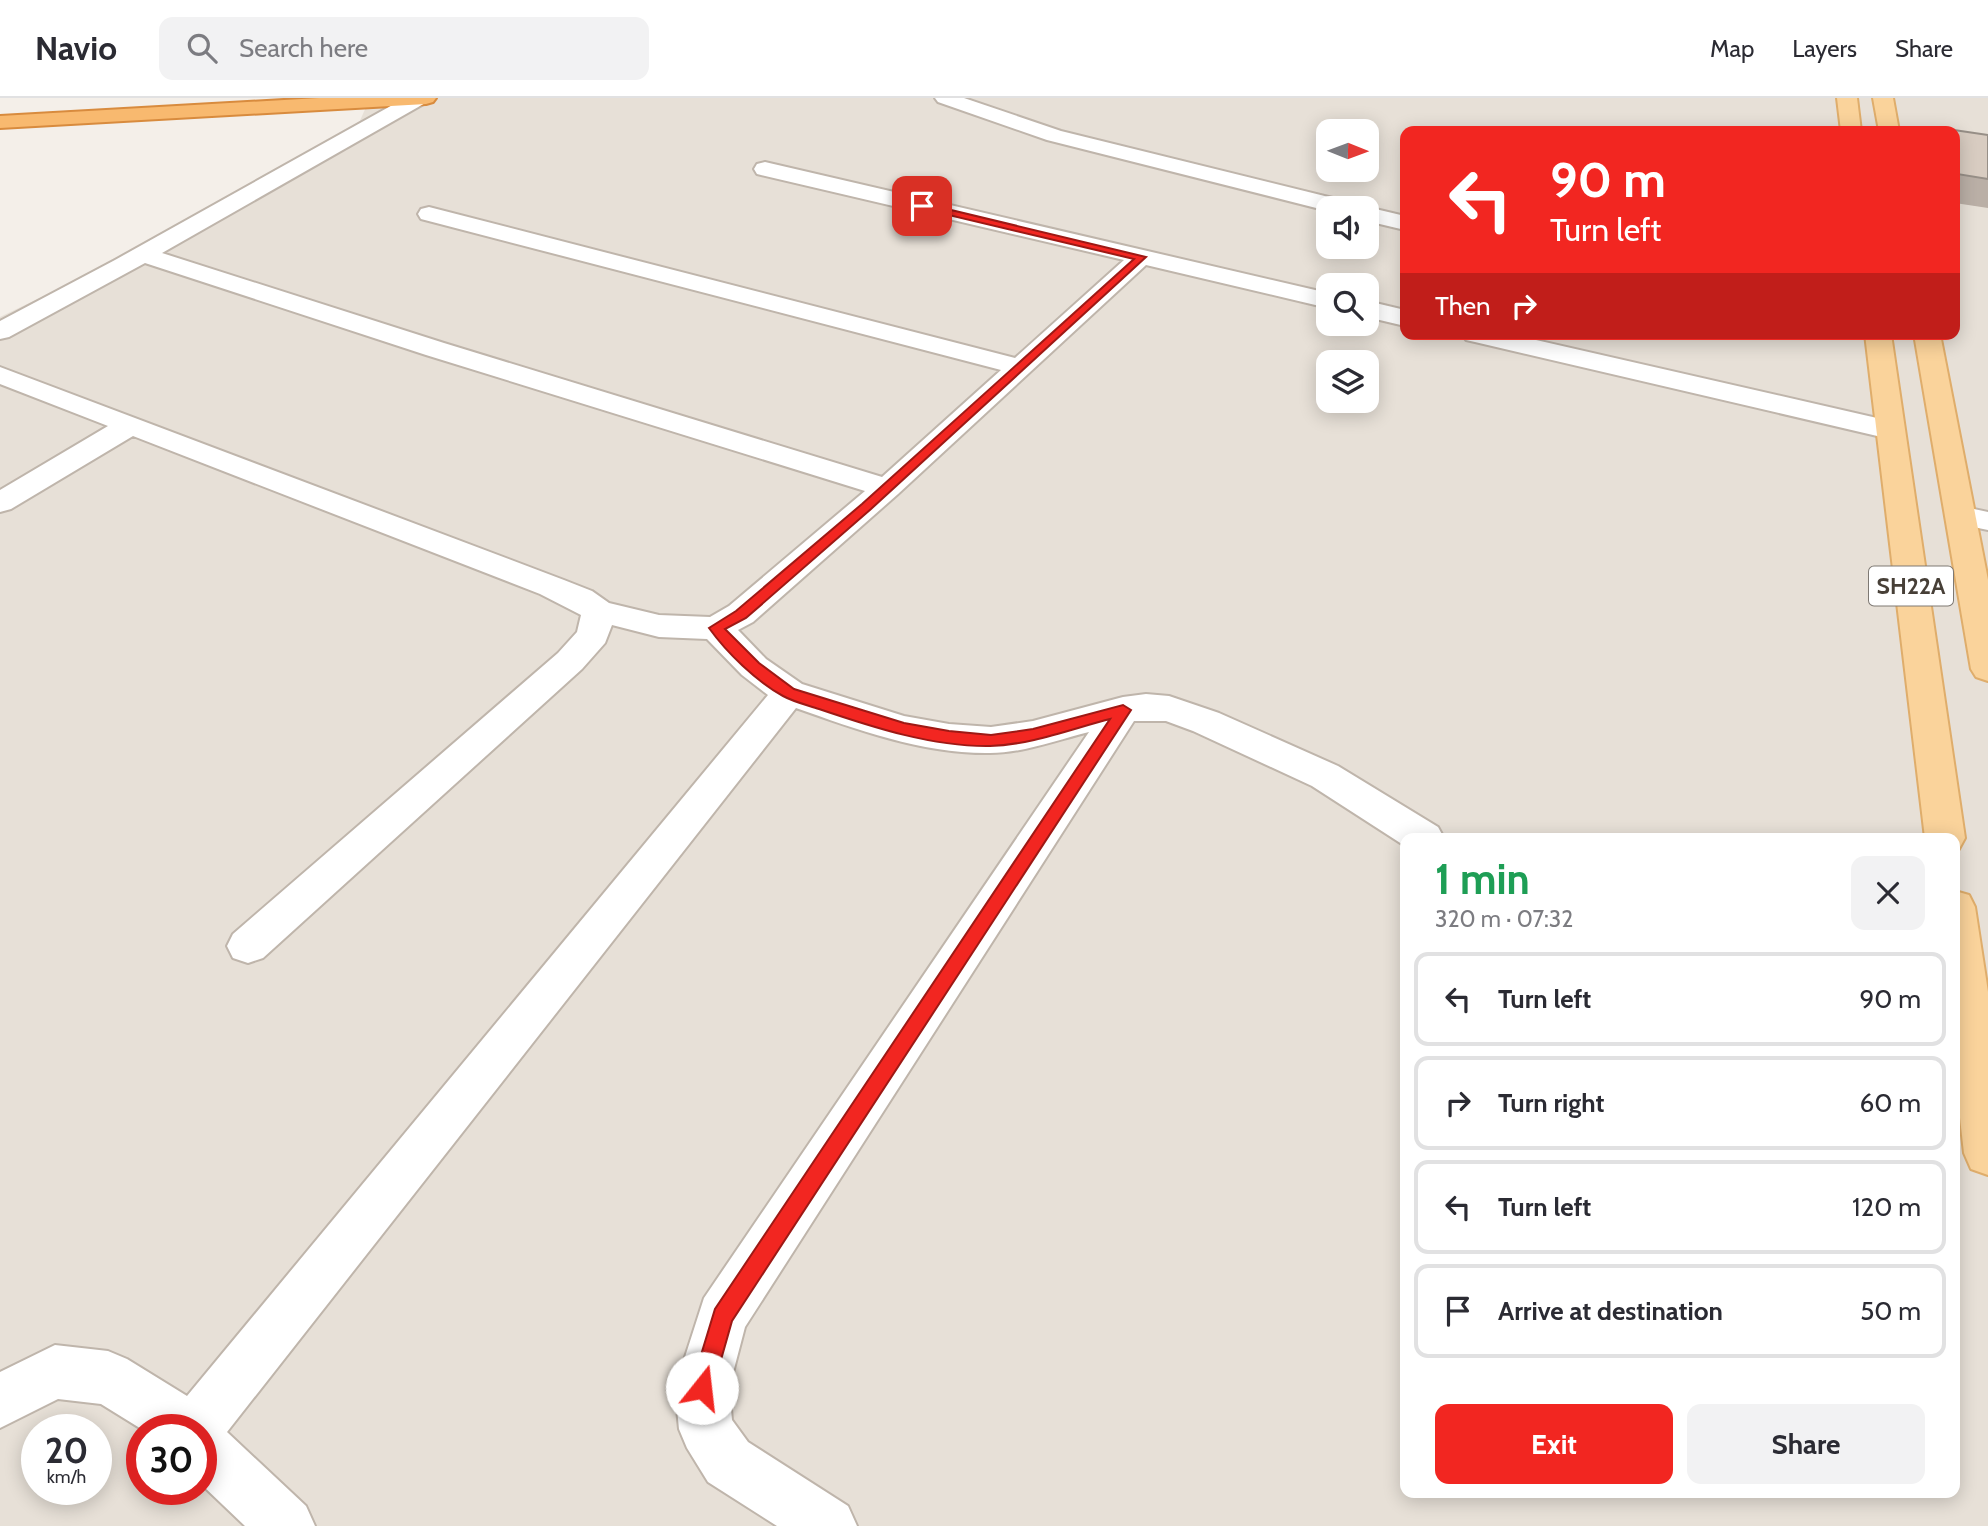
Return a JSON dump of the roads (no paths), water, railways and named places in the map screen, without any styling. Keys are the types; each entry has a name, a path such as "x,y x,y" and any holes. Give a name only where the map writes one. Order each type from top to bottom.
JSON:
{"highway":[{"path":"0,122 426,98"}],"main road":[{"path":"1847,98 1850,126"},
{"path":"1883,98 1888,126"},
{"name":"SH22A","path":"1879,340 1944,833"},
{"name":"SH22A","path":"1929,340 1974,518 1988,669"},
{"path":"1960,980 1967,1082 1988,1153"}],"street":[{"path":"0,331 143,255 419,98"},
{"path":"945,98 1054,136 1316,201"},
{"path":"765,169 1316,297"},
{"path":"429,214 1020,368"},
{"path":"1379,217 1400,222"},
{"path":"143,255 435,349 887,488"},
{"path":"0,375 552,587 580,599 598,611 659,626 716,628 741,614 887,488 1141,257"},
{"path":"1379,312 1400,317"},
{"path":"1501,340 1890,430"},
{"path":"0,503 131,425"},
{"path":"248,946 570,661 593,635 598,611"},
{"path":"716,628 754,667 789,693 904,729 949,737 991,740 1033,734 1123,710 1146,707 1169,709 1206,722 1325,776 1416,833"},
{"path":"207,1414 789,693"},
{"path":"828,1526 728,1462 706,1429 702,1388 722,1316 1123,710"},
{"path":"0,1401 55,1371 108,1378 167,1414"},
{"path":"217,1461 286,1526"}]}
